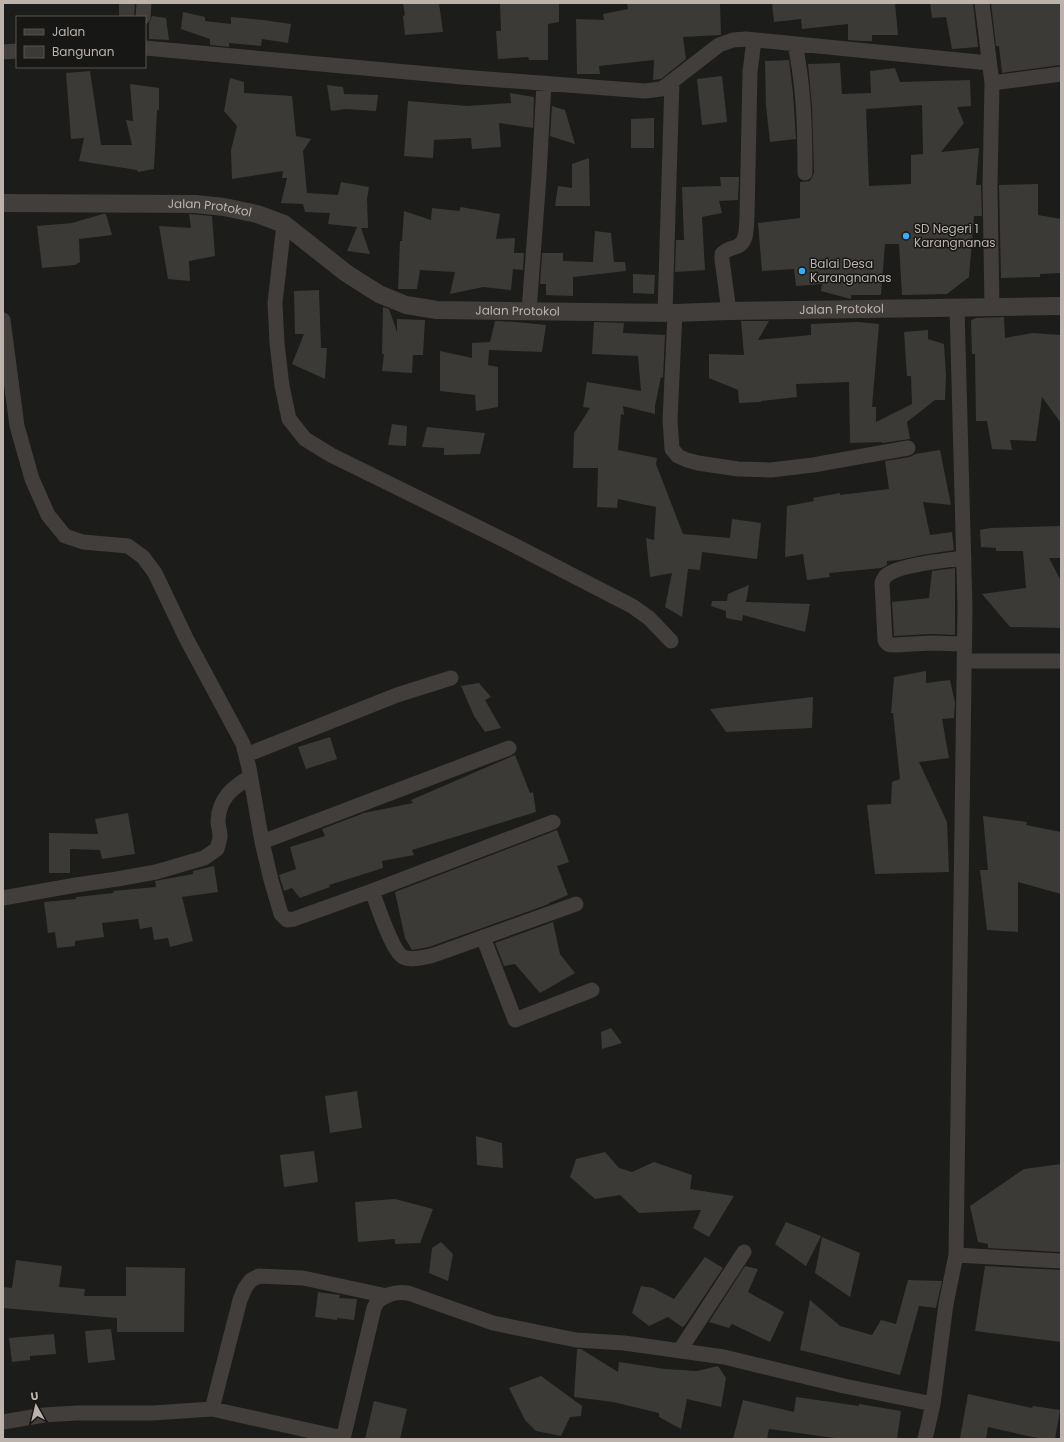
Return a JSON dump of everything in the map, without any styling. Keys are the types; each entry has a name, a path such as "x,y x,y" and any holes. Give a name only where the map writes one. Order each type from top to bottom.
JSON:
{"street":[{"path":"143,16 144,3"},
{"path":"982,3 992,83 990,185 992,308"},
{"path":"146,48 462,77 645,91 661,89 719,45 732,40 754,40 989,63"},
{"path":"729,310 722,254 727,250 741,245 745,238 750,72 754,40"},
{"path":"795,44 801,70 805,134 805,173"},
{"path":"3,52 16,52"},
{"path":"992,83 1061,74"},
{"path":"672,82 670,313 670,420 672,449 678,456 692,462 738,469 771,470 814,465 908,448"},
{"path":"529,311 544,83"},
{"name":"Jalan Protokol","path":"3,203 195,204 224,207 257,214 284,224 346,273 380,294 406,305 437,310 670,313 729,310 1061,306"},
{"path":"284,224 275,303 277,344 282,386 289,419 305,439 331,455 510,543 632,606 649,618 671,640"},
{"path":"925,1439 933,1404 946,1304 956,1255 965,608 957,307"},
{"path":"3,320 17,426 32,479 48,515 65,536 83,542 128,546 143,557 155,573 186,638 231,719 243,744 271,880 281,914 287,920 294,919 372,891 553,822"},
{"path":"964,558 915,565 894,571 887,574 882,583 887,644 964,644"},
{"path":"964,661 1061,661"},
{"path":"246,755 397,695 451,678"},
{"path":"262,842 509,748"},
{"path":"3,898 76,885 117,880 156,872 204,858 217,849 220,836 218,822 220,806 227,794 250,777"},
{"path":"372,891 382,919 398,953 405,958 431,956 576,904"},
{"path":"483,937 515,1020 592,990"},
{"path":"680,1350 744,1252"},
{"path":"956,1255 1061,1261"},
{"path":"212,1409 240,1300 245,1288 251,1280 259,1276 303,1278 387,1296"},
{"path":"3,1422 38,1416 77,1413 153,1413 212,1409 343,1438 374,1308 376,1304 387,1296 398,1293 408,1293 493,1323 576,1340 624,1343 724,1356 844,1386 933,1404"}],"building":[{"path":"119,3 135,3 134,16 119,16"},
{"path":"403,3 439,3 443,32 405,35 403,16 405,15"},
{"path":"500,3 559,3 559,22 548,24 548,60 529,60 528,57 498,59 496,31 501,31"},
{"path":"627,3 720,3 721,35 683,37 686,59 661,79 653,80 654,60 599,66 600,74 577,74 576,19 604,20 603,14 628,9"},
{"path":"772,3 895,3 898,35 872,35 872,41 848,40 848,24 802,29 801,19 774,22"},
{"path":"930,3 973,3 978,47 952,49 946,17 932,18"},
{"path":"991,3 1061,3 1061,65 1002,73 999,46 996,46"},
{"path":"183,12 205,17 205,21 231,24 231,17 291,24 288,43 262,39 261,46 229,43 229,47 210,45 210,39 181,29"},
{"path":"152,16 166,18 169,40 149,39 149,23"},
{"path":"789,60 796,139 770,142 766,106 765,61"},
{"path":"840,63 842,94 871,93 870,71 895,68 900,82 970,80 971,106 957,107 964,123 941,152 979,148 976,185 981,185 982,216 974,216 969,277 947,294 902,295 899,244 885,244 881,295 851,295 851,299 821,291 822,284 796,286 794,269 762,271 758,223 800,218 800,182 810,181 814,173 812,107 808,64","holes":["922,105 923,154 911,155 911,184 869,186 866,109"]},
{"path":"90,71 101,145 132,145 126,120 133,121 130,84 159,88 159,110 157,110 154,169 138,172 137,170 79,161 84,138 71,139 66,73"},
{"path":"722,76 727,122 702,125 697,79"},
{"path":"230,78 244,82 244,93 292,96 296,136 311,139 303,151 307,193 338,195 341,182 369,187 367,199 368,228 361,228 370,254 347,251 357,227 328,224 330,213 305,212 303,204 281,203 287,178 282,178 283,171 232,179 231,150 237,126 224,111"},
{"path":"327,85 343,87 344,94 378,95 376,111 346,109 331,111"},
{"path":"510,93 534,97 533,128 499,123 501,147 472,149 471,138 434,140 433,158 404,156 408,101 467,106 511,103"},
{"path":"552,106 565,110 575,144 550,136"},
{"path":"654,118 654,148 631,148 631,119"},
{"path":"589,158 590,206 555,206 558,186 572,188 572,164"},
{"path":"720,177 739,177 738,200 719,201 722,213 702,217 705,270 675,272 676,240 684,240 682,187 721,186"},
{"path":"1038,184 1038,215 1061,219 1061,273 1040,274 1040,277 1001,278 999,185"},
{"path":"461,207 500,214 496,239 515,238 514,253 524,253 523,270 513,269 511,290 483,287 450,294 455,272 420,270 417,289 398,289 400,241 402,241 404,211 431,220 432,208 459,211"},
{"path":"106,214 112,235 79,239 80,262 75,265 42,268 37,226 72,223"},
{"path":"189,214 212,216 215,256 189,261 190,281 168,279 159,226 191,228"},
{"path":"595,231 611,233 614,262 625,262 626,271 573,277 573,296 546,295 546,284 540,284 542,253 563,253 563,261 593,262"},
{"path":"633,274 655,275 654,294 633,293"},
{"path":"319,290 321,348 327,348 325,379 292,364 304,334 295,334 294,291"},
{"path":"383,307 389,309 397,332 397,319 425,320 423,355 413,355 412,373 382,371 384,354 382,354"},
{"path":"1004,317 1005,338 1032,333 1061,335 1061,423 1042,397 1036,441 1010,440 1012,450 992,449 987,421 976,421 975,354 972,354 971,320 976,318"},
{"path":"495,321 546,325 542,352 489,350 488,365 498,367 498,407 476,411 475,395 440,391 440,351 472,358 472,343 490,342"},
{"path":"741,321 769,321 758,340 811,335 811,324 858,322 879,324 872,407 876,407 876,422 912,404 911,376 907,376 904,332 928,330 928,339 944,344 946,376 945,400 935,400 907,422 910,439 882,443 850,443 849,382 796,384 797,397 761,402 739,403 738,390 709,378 709,354 744,355"},
{"path":"594,322 624,323 623,333 665,335 663,378 661,377 655,406 655,414 623,406 624,415 621,414 618,450 657,458 656,464 683,534 730,538 732,519 761,523 757,559 702,552 700,570 688,569 682,617 665,607 672,573 650,577 646,538 654,540 656,507 618,499 617,508 597,507 598,468 573,468 574,433 590,408 583,407 587,382 641,391 638,356 592,354"},
{"path":"392,424 407,426 406,446 388,445"},
{"path":"427,427 485,433 480,454 444,455 444,448 422,447"},
{"path":"940,450 951,505 923,502 930,535 952,532 954,550 887,561 887,565 881,568 829,573 830,577 807,580 803,554 785,557 787,506 814,501 813,498 840,493 840,495 889,489 885,461"},
{"path":"1061,526 1061,558 1049,558 1061,581 1061,628 1010,627 982,594 1026,588 1023,551 996,551 996,548 981,547 980,530 990,528"},
{"path":"955,568 955,635 930,634 894,636 892,602 929,598 932,571"},
{"path":"749,585 746,602 810,604 805,632 743,615 742,621 726,618 726,611 711,606 712,601 727,601 728,594"},
{"path":"926,671 926,683 950,680 955,703 954,718 942,719 949,758 919,762 947,822 949,872 875,874 867,805 891,804 892,782 900,779 893,713 891,713 894,677"},
{"path":"479,683 491,697 485,700 501,728 485,732 474,716 461,686"},
{"path":"813,697 812,728 726,732 710,709"},
{"path":"330,737 337,759 306,769 298,747"},
{"path":"515,755 530,793 533,792 536,812 412,850 414,855 382,861 383,868 329,885 330,887 300,898 292,888 284,891 279,875 296,869 290,847 325,836 322,829 364,813 413,803 411,800"},
{"path":"128,813 135,854 102,859 100,850 70,849 70,873 49,873 49,833 98,834 95,819"},
{"path":"983,816 1027,822 1026,825 1061,832 1061,894 1018,882 1018,932 987,930 980,870 988,870"},
{"path":"557,830 569,862 557,866 568,895 549,904 429,947 412,950 405,938 395,892"},
{"path":"214,866 218,892 182,897 193,941 170,947 168,938 154,940 152,927 140,929 138,919 102,923 104,937 75,941 75,946 57,948 55,932 48,933 44,902 114,893 113,891 156,887 155,881 193,874 193,871"},
{"path":"553,922 560,954 575,973 540,993 515,964 504,966 495,943"},
{"path":"611,1028 622,1043 602,1049 601,1032"},
{"path":"357,1091 362,1128 330,1133 325,1096"},
{"path":"476,1136 502,1143 503,1168 477,1165"},
{"path":"314,1151 318,1182 284,1187 280,1155"},
{"path":"605,1152 619,1168 632,1172 654,1162 692,1175 690,1189 734,1196 709,1237 693,1228 701,1210 639,1213 620,1195 595,1199 570,1177 576,1159"},
{"path":"1061,1164 1061,1252 988,1248 988,1244 978,1242 970,1206 1024,1169"},
{"path":"395,1199 433,1209 420,1243 395,1244 395,1239 358,1242 355,1202"},
{"path":"786,1222 821,1236 806,1266 775,1244"},
{"path":"822,1237 860,1253 850,1297 815,1273"},
{"path":"441,1242 453,1254 448,1281 429,1273 432,1248"},
{"path":"705,1257 723,1268 685,1325 682,1327 668,1317 649,1326 632,1313 641,1286 653,1288 674,1299"},
{"path":"16,1260 62,1266 59,1287 85,1289 84,1296 126,1296 126,1267 185,1268 184,1332 117,1332 117,1318 3,1308 3,1287 12,1288"},
{"path":"745,1266 758,1269 748,1292 784,1312 770,1342 732,1324 729,1328 709,1322"},
{"path":"985,1266 1061,1270 1061,1342 975,1331"},
{"path":"908,1280 942,1281 936,1308 919,1306 900,1375 800,1350 810,1300 840,1326 872,1335 881,1320 896,1324"},
{"path":"318,1292 340,1295 339,1298 357,1299 354,1320 337,1318 337,1320 315,1317"},
{"path":"111,1329 115,1360 88,1363 85,1331"},
{"path":"54,1334 56,1354 30,1356 30,1360 12,1362 9,1338"},
{"path":"577,1349 581,1349 618,1372 619,1362 665,1369 697,1371 718,1366 726,1378 721,1407 687,1399 681,1429 659,1417 659,1413 613,1402 574,1397"},
{"path":"541,1376 582,1406 581,1416 570,1417 561,1436 536,1431 525,1420 509,1388"},
{"path":"968,1394 1032,1408 1033,1406 1060,1410 1055,1439 1043,1439 988,1427 986,1439 960,1438"},
{"path":"796,1397 859,1406 859,1404 901,1411 897,1439 842,1439 769,1429 767,1439 733,1439 743,1400 794,1412"},
{"path":"374,1401 407,1409 400,1439 365,1439"}],"place":[{"name":"SD Negeri 1 Karangnanas","path":"906,236"},
{"name":"Balai Desa Karangnanas","path":"802,271"}]}
